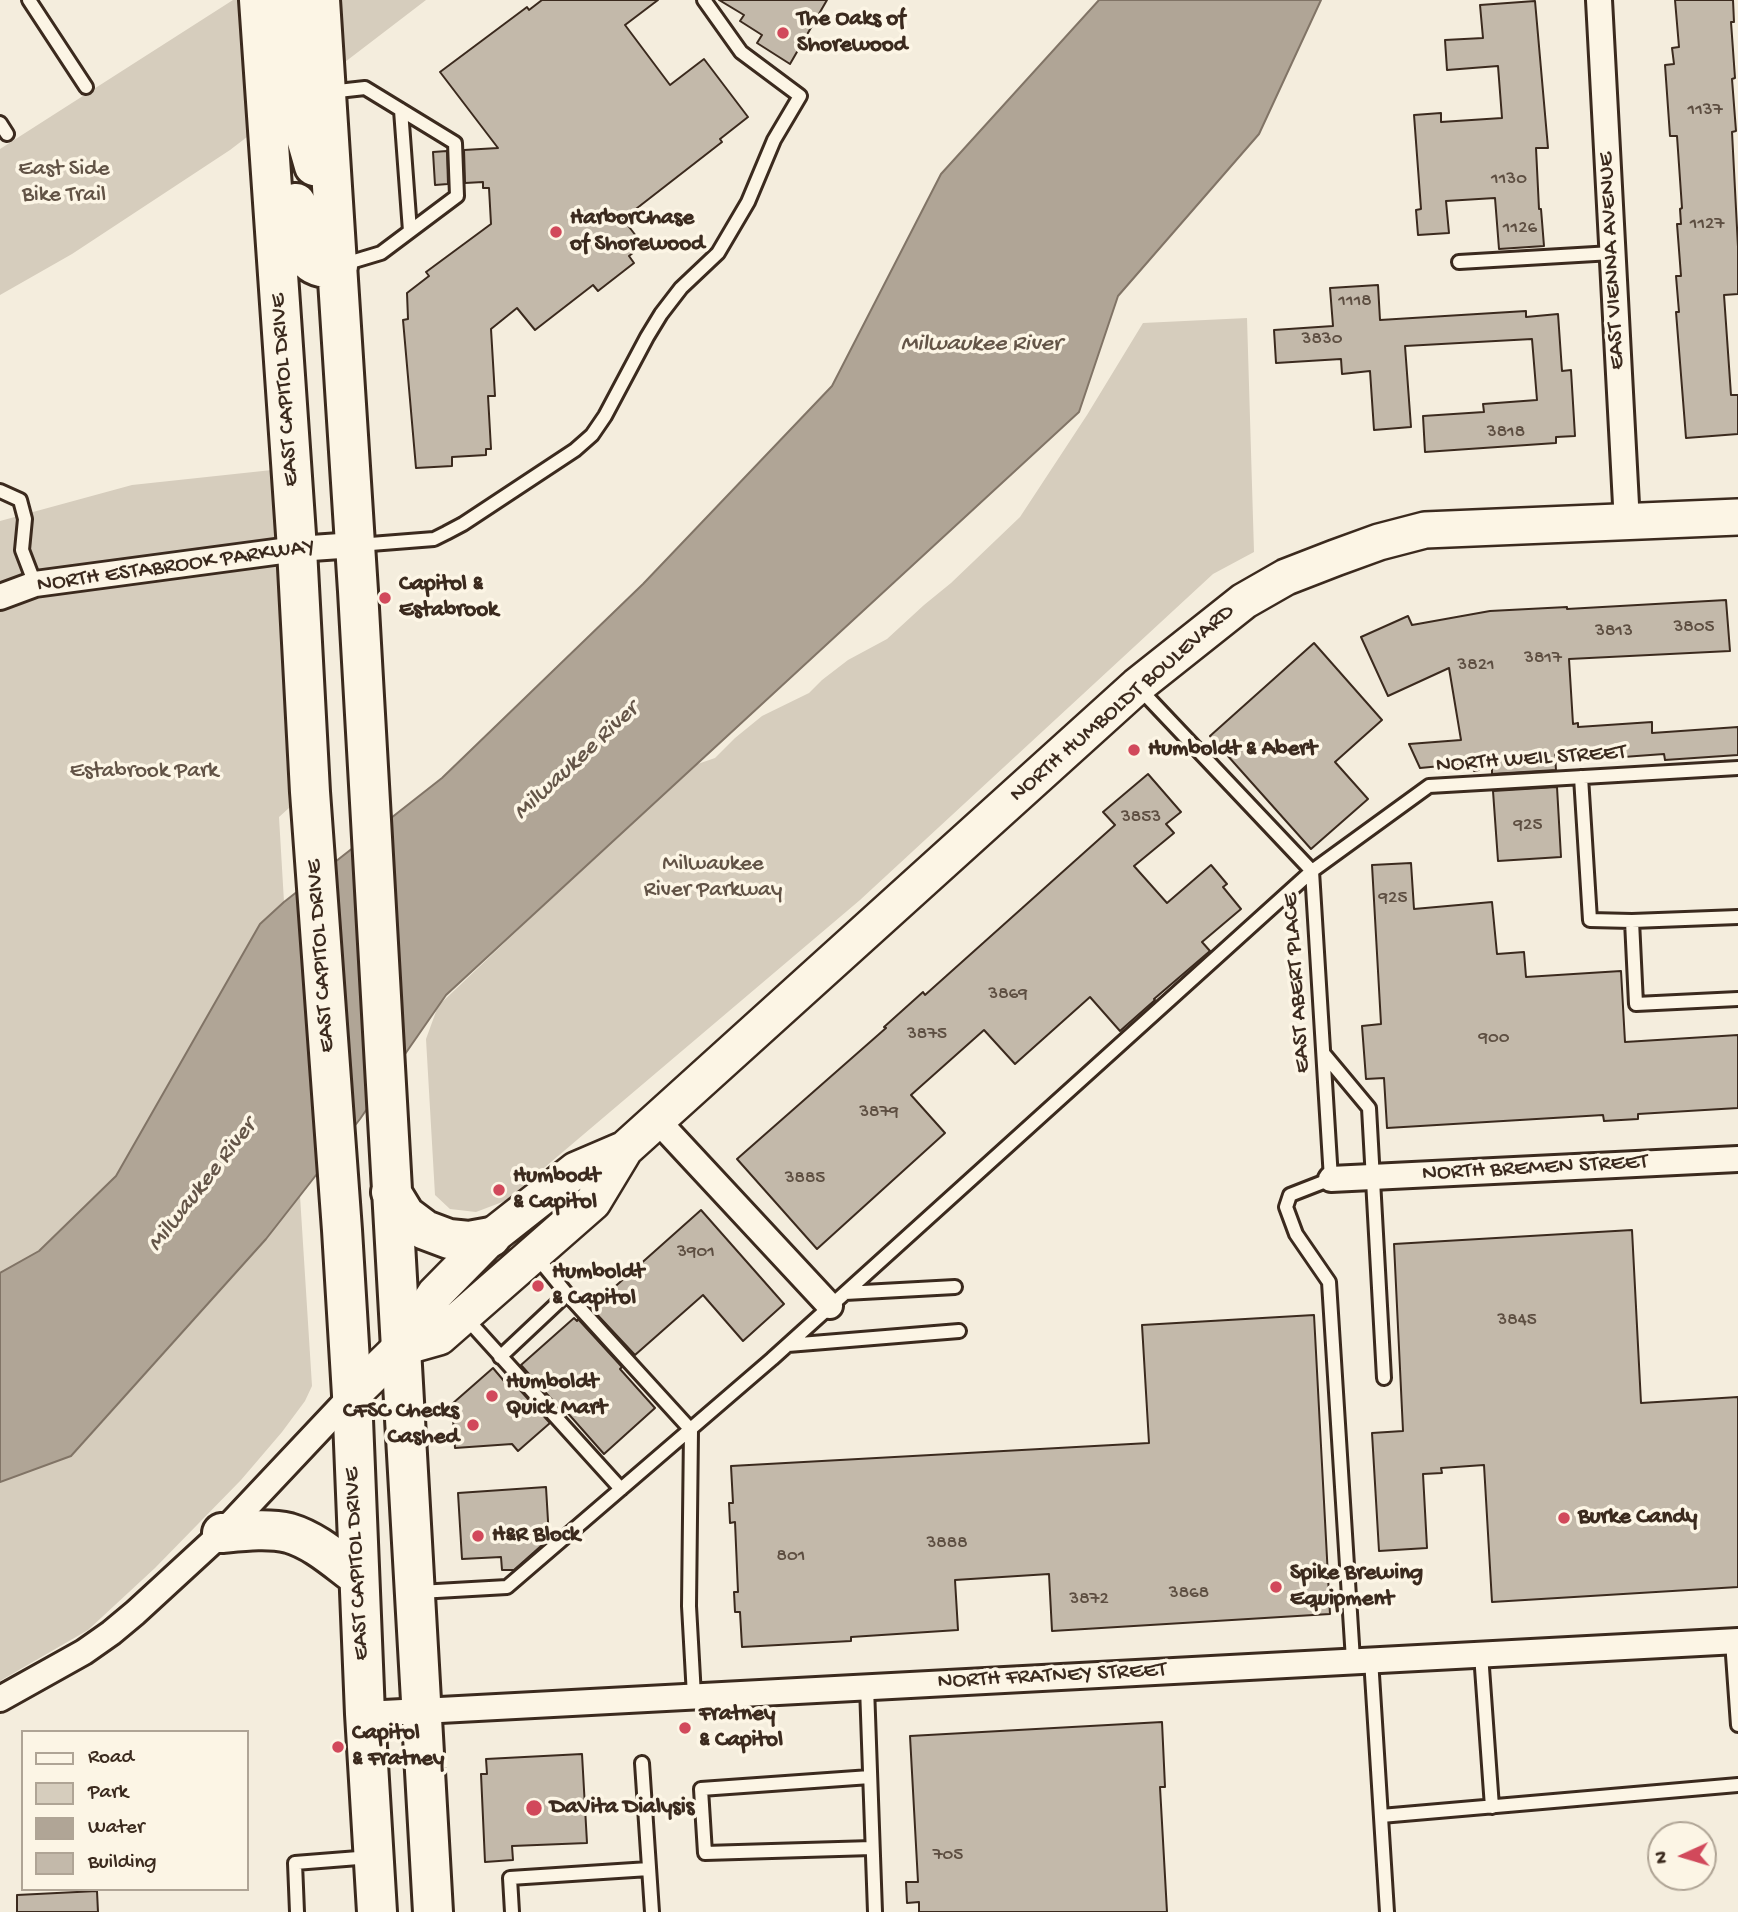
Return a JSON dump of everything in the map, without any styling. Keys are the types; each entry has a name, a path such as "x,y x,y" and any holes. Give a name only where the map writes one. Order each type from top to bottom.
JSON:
{"main road":[{"name":"EAST CAPITOL DRIVE","path":"259,0 297,549 310,792 342,1230 377,1912"},
{"path":"292,0 300,117 337,254"},
{"path":"320,0 355,545 433,1912"},
{"path":"269,130 294,180 299,242 307,259 320,267 337,254"},
{"name":"NORTH HUMBOLDT BOULEVARD","path":"400,1348 439,1337 593,1202 625,1149 1137,686 1244,601 1286,577 1379,542 1425,530 1738,517"},
{"name":"NORTH HUMBOLDT BOULEVARD","path":"352,1395 400,1348 435,1294 491,1237 576,1170 625,1149"},
{"path":"391,1192 405,1215 425,1230 449,1239 469,1241 491,1237"},
{"path":"222,1533 287,1533 321,1548 359,1577"}],"street":[{"name":"EAST VIENNA AVENUE","path":"1598,0 1627,523"},
{"name":"NORTH ESTABROOK PARKWAY","path":"0,597 35,584 297,549 355,545"},
{"path":"657,1120 837,1300"},
{"name":"NORTH BREMEN STREET","path":"1331,1179 1738,1159"},
{"name":"NORTH HUMBOLDT BOULEVARD","path":"0,1699 84,1652 111,1633 222,1533 352,1395"},
{"name":"NORTH FRATNEY STREET","path":"365,1714 1735,1641"}],"lane":[{"path":"29,0 86,87"},
{"path":"355,545 434,538 463,524 575,450 592,435 605,416 661,314 681,288 718,253 748,202 774,141 800,96 741,52 704,0"},
{"path":"326,92 365,88 455,143 457,196 381,253 337,254"},
{"path":"401,110 410,231"},
{"path":"0,123 7,135"},
{"path":"1459,262 1612,253"},
{"path":"0,491 20,500 25,519 22,550 35,584"},
{"name":"EAST ABERT PLACE","path":"1137,686 1312,871 1331,1179"},
{"name":"NORTH WEIL STREET","path":"415,1592 507,1587 787,1345 1312,871 1429,786 1738,768"},
{"path":"1581,777 1590,920 1738,917"},
{"path":"1632,921 1636,1004 1738,999"},
{"path":"1324,1054 1369,1108 1384,1378"},
{"path":"1331,1179 1290,1195 1286,1207 1296,1234 1329,1282 1362,1660 1381,1816 1387,1912"},
{"path":"534,1254 691,1430 689,1606 694,1696"},
{"path":"837,1300 955,1287"},
{"path":"500,1357 567,1294"},
{"path":"464,1316 621,1489"},
{"path":"787,1345 959,1331"},
{"path":"1735,1641 1738,1725"},
{"path":"1481,1654 1492,1807"},
{"path":"867,1687 875,1912"},
{"path":"642,1763 652,1912"},
{"path":"870,1777 701,1789 705,1853 872,1848"},
{"path":"1381,1816 1738,1785"},
{"path":"297,1912 295,1863 373,1857"},
{"path":"512,1912 510,1878 649,1869"}],"green space":[{"name":"East Side Bike Trail","path":"233,0 426,0 230,150 72,254 0,295 0,149"},
{"name":"Milwaukee River Parkway","path":"1247,318 1254,552 1213,574 860,900 505,1201 476,1212 450,1209 435,1195 426,1039 438,1006 558,892 660,777 715,758 762,716 809,693 848,660 887,639 1020,517 1143,323"},
{"name":"Estabrook Park","path":"272,470 289,808 279,817 284,902 260,924 116,1176 39,1251 0,1273 0,521 132,485"},
{"path":"300,1196 312,1386 305,1401 241,1480 155,1568 88,1630 0,1681 0,1482 72,1456 266,1239"}],"water":[{"name":"Milwaukee River","path":"1099,0 1321,0 1259,134 1118,296 1079,412 446,995 360,1119 266,1239 71,1456 0,1482 0,1273 39,1251 116,1176 260,924 284,902 442,778 643,584 832,386 941,174"}],"building":[{"name":"HarborChase of Shorewood","path":"542,0 658,0 625,25 670,85 704,59 748,117 720,139 722,142 623,219 643,245 629,256 634,263 598,291 593,285 535,330 517,308 491,329 495,396 488,396 491,449 486,449 486,455 452,457 452,466 416,468 403,320 408,319 407,293 429,276 426,272 491,224 489,188 483,188 483,182 465,183 464,150 498,148 440,72 527,7 529,10"},
{"name":"The Oaks of Shorewood","path":"719,0 827,0 790,64 757,43 762,35 740,21 744,15"},
{"path":"1675,0 1733,0 1734,22 1731,22 1735,78 1732,79 1736,131 1732,132 1738,294 1724,295 1731,395 1738,395 1738,434 1686,438 1676,312 1679,312 1676,276 1681,276 1677,224 1681,224 1682,208 1677,136 1670,136 1665,65 1674,64 1672,48 1679,47"},
{"path":"1535,1 1548,148 1536,148 1544,246 1499,249 1495,198 1446,201 1449,233 1418,235 1416,210 1421,209 1414,115 1441,113 1441,122 1502,118 1498,66 1447,70 1445,40 1483,38 1480,5"},
{"path":"447,151 448,184 435,185 433,152"},
{"path":"1378,285 1380,320 1526,311 1526,317 1558,314 1562,371 1571,370 1575,436 1556,437 1556,443 1425,452 1423,416 1484,412 1483,404 1537,400 1532,339 1405,346 1411,427 1374,430 1370,371 1342,374 1341,359 1276,363 1274,330 1333,326 1330,288"},
{"path":"1726,600 1730,651 1569,659 1573,724 1578,723 1578,727 1652,722 1652,733 1738,727 1738,755 1665,760 1664,754 1596,759 1596,751 1555,753 1556,770 1492,774 1492,767 1474,771 1473,763 1420,768 1409,744 1461,740 1449,668 1388,696 1361,637 1408,616 1412,625 1490,611"},
{"path":"1314,643 1382,720 1335,762 1368,799 1311,849 1210,736"},
{"path":"1148,774 1181,812 1166,824 1174,833 1134,866 1167,903 1211,865 1227,884 1223,887 1241,909 1202,942 1210,951 1120,1031 1090,997 1015,1064 984,1030 911,1095 945,1133 817,1249 737,1159 1115,825 1103,812"},
{"path":"1557,787 1561,857 1498,861 1493,791"},
{"path":"1411,863 1414,909 1492,902 1497,954 1524,952 1526,977 1621,971 1625,1042 1738,1035 1738,1108 1638,1114 1638,1119 1604,1121 1603,1115 1387,1128 1384,1078 1366,1079 1362,1026 1381,1024 1372,865"},
{"path":"701,1210 784,1304 743,1341 703,1295 635,1355 591,1308"},
{"path":"1632,1230 1641,1403 1738,1397 1738,1587 1492,1602 1484,1465 1441,1468 1442,1473 1423,1474 1427,1548 1379,1551 1372,1433 1403,1431 1394,1244"},
{"path":"1314,1315 1330,1614 1052,1631 1049,1574 955,1580 958,1630 851,1637 851,1641 742,1647 740,1612 735,1612 734,1592 738,1592 735,1522 730,1523 729,1503 733,1503 731,1466 1149,1443 1142,1325"},
{"path":"574,1318 577,1321 578,1319 622,1367 620,1369 655,1408 604,1454 521,1365"},
{"path":"493,1368 504,1381 508,1377 550,1423 518,1451 512,1444 455,1448 452,1404"},
{"path":"546,1487 549,1538 514,1570 502,1570 501,1557 462,1559 458,1493"},
{"path":"1162,1722 1165,1787 1160,1787 1167,1912 919,1912 919,1902 907,1903 906,1882 918,1882 910,1736"},
{"name":"DaVita Dialysis","path":"582,1754 587,1843 512,1846 513,1860 485,1862 481,1774 487,1774 486,1759"},
{"path":"97,1891 98,1912 17,1912 17,1895"}],"place":[{"name":"The Oaks of Shorewood","path":"783,33"},
{"name":"HarborChase of Shorewood","path":"556,232"},
{"name":"Capitol & Estabrook","path":"385,598"},
{"name":"Humboldt & Abert","path":"1134,750"},
{"name":"Humbodt & Capitol","path":"499,1190"},
{"name":"Humboldt & Capitol","path":"538,1286"},
{"name":"Humboldt Quick Mart","path":"492,1396"},
{"name":"CFSC Checks Cashed","path":"473,1425"},
{"name":"Burke Candy","path":"1564,1518"},
{"name":"H&R Block","path":"478,1536"},
{"name":"Spike Brewing Equipment","path":"1276,1587"},
{"name":"Fratney & Capitol","path":"685,1728"},
{"name":"Capitol & Fratney","path":"338,1747"},
{"name":"DaVita Dialysis","path":"534,1808"}]}
